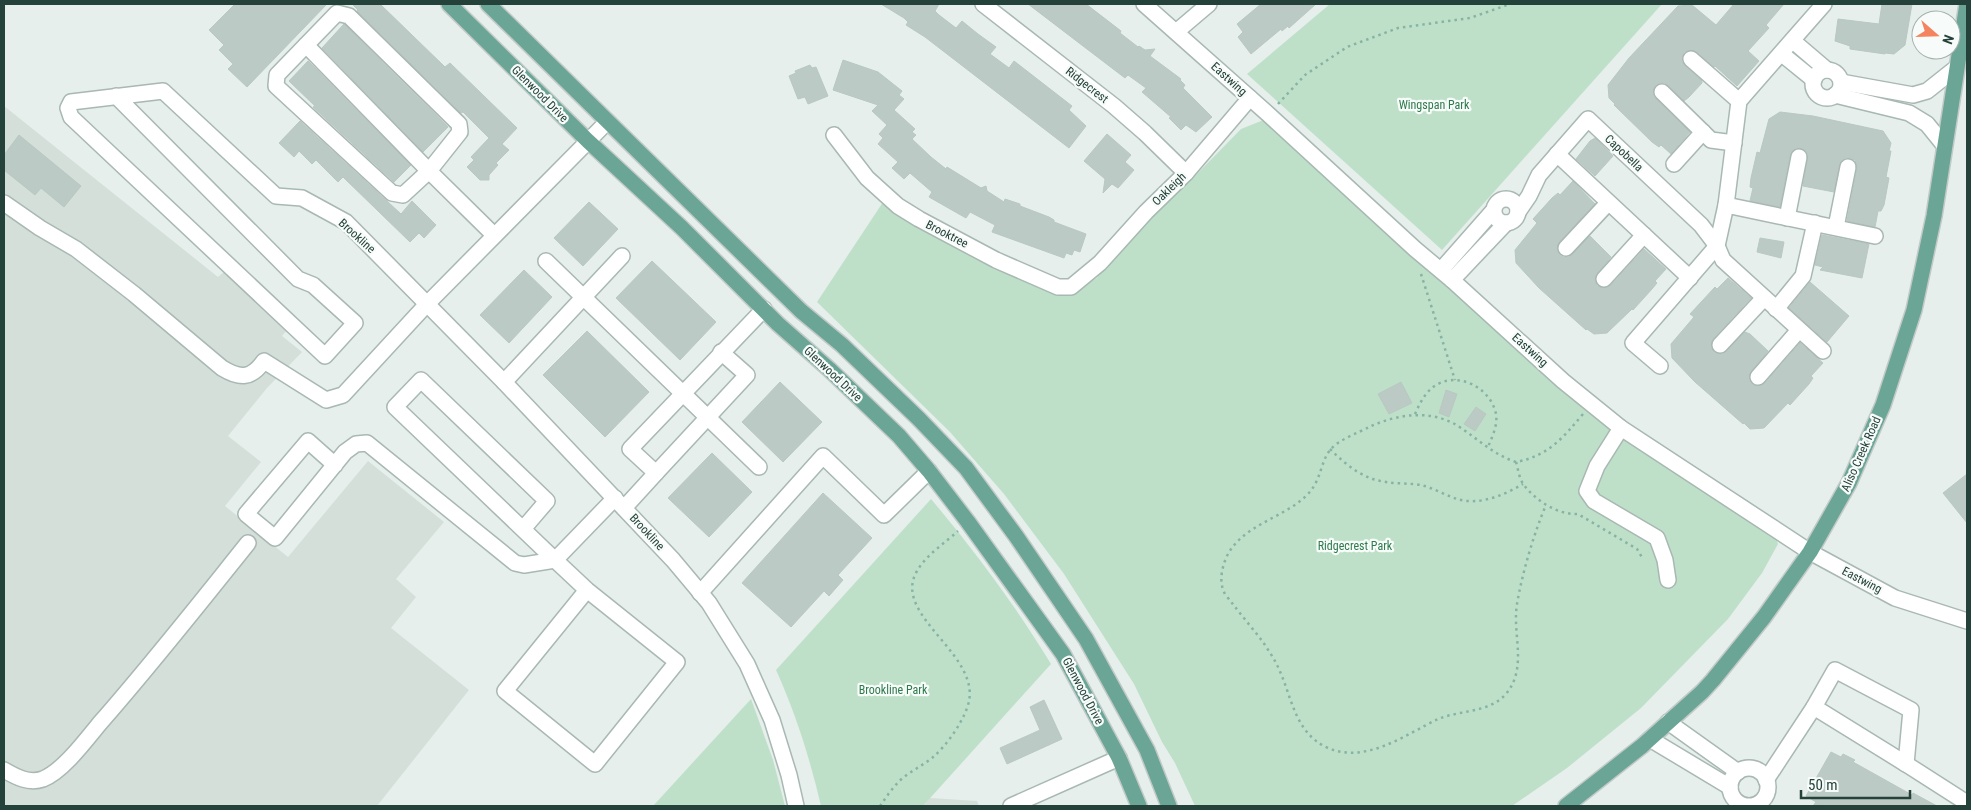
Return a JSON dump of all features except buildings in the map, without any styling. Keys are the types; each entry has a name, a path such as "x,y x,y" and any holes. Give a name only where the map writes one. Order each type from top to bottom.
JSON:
{"main road":[{"name":"Glenwood Drive","path":"449,4 588,141 682,228 764,309 899,436 968,522 1063,654 1119,758 1139,806"},
{"name":"Glenwood Drive","path":"488,4 801,311 842,345 919,419 966,468 1016,536 1086,639 1147,750 1169,806"},
{"name":"Aliso Creek Road","path":"1566,806 1650,739 1713,680 1764,617 1810,552 1849,483 1883,405 1916,301 1934,216 1967,4"}],"street":[{"name":"Ridgecrest","path":"983,4 1114,106 1186,173"},
{"name":"Eastwing","path":"1144,4 1268,114 1414,249 1621,428 1810,552 1895,598 1933,612 1967,621"},
{"path":"1176,32 1209,4"},
{"path":"1660,366 1633,343 1717,246 1726,205 1738,101 1782,54 1824,4"},
{"path":"337,13 349,16 460,124 460,132 429,170 403,195 392,193 276,86 277,75 306,45 337,13"},
{"path":"1793,41 1827,70 1836,73 1838,89"},
{"path":"306,45 494,235"},
{"path":"1782,54 1814,80"},
{"path":"1692,60 1738,101"},
{"path":"1827,70 1819,73 1814,80 1814,89 1820,95 1827,98 1838,89 1913,95 1927,91 1956,68"},
{"path":"1838,89 1909,113 1926,124 1944,145"},
{"name":"Brookline","path":"116,96 163,90 276,196 302,198 346,222 620,503 709,603 748,664 772,720 789,775 796,806"},
{"path":"1662,92 1710,140 1734,143"},
{"path":"116,96 298,279 313,285 355,323 325,356 72,117 68,108 71,102 116,96"},
{"name":"Oakleigh","path":"1084,278 1146,212 1186,173 1250,98"},
{"name":"Capobella","path":"1446,275 1506,223 1513,221 1529,196 1534,182 1588,119 1701,225 1717,246 1723,260 1823,351"},
{"path":"4,202 40,228 76,249 222,368 240,376 248,375 259,369 264,361 326,400 343,395 427,304 607,122"},
{"path":"1674,164 1703,132"},
{"name":"Brooktree","path":"834,135 867,178 898,206 919,219 996,260 1058,287 1071,287 1084,278"},
{"path":"1557,154 1690,278"},
{"path":"1787,218 1799,157"},
{"path":"1836,227 1848,167"},
{"name":"Capobella","path":"1446,275 1499,200 1507,198 1522,186 1534,182"},
{"path":"1507,198 1517,204 1518,212"},
{"path":"1566,248 1608,203"},
{"path":"1726,205 1875,236"},
{"path":"1493,211 1498,221 1506,223"},
{"path":"1776,309 1803,276 1815,223"},
{"path":"1604,279 1644,235"},
{"path":"504,382 622,256"},
{"path":"546,261 759,467"},
{"path":"1720,345 1764,298"},
{"path":"656,473 630,449 764,309"},
{"path":"1758,377 1799,330"},
{"path":"335,465 308,441 246,514 275,538 335,465 345,452 356,444 366,443 515,563 524,565 555,560 656,473 747,375 721,352"},
{"path":"523,529 547,501 421,380 394,407 587,590 677,662 595,764 506,691 587,590"},
{"path":"1621,428 1597,466 1587,491 1594,501 1657,538 1665,560 1668,580"},
{"path":"700,593 824,456 884,515 929,471"},
{"path":"4,770 14,777 35,781 45,778 59,768 144,673 248,543"},
{"path":"1766,780 1814,707 1835,670 1911,710 1906,764"},
{"path":"1814,707 1967,803"},
{"path":"1668,722 1738,772"},
{"path":"1650,739 1730,788"},
{"path":"1011,806 1028,803 1119,758"},
{"path":"1743,769 1754,769 1760,772 1766,780 1768,787 1764,799 1752,806 1746,806 1735,800 1730,788 1731,781 1738,772 1743,769"}],"path":[{"path":"1268,114 1305,75 1348,47 1398,28 1470,18 1510,4"},
{"path":"1414,249 1456,380"},
{"path":"1414,415 1420,402 1438,384 1456,380 1477,386 1486,394 1496,414 1495,430 1488,447"},
{"path":"1546,505 1537,524 1517,605 1516,628 1519,658 1514,681 1504,696 1484,708 1458,712 1439,719 1382,747 1351,752 1338,751 1327,747 1310,736 1295,716 1277,666 1261,640 1224,592 1221,573 1227,556 1243,536 1265,521 1290,510 1308,494 1319,479 1324,461 1330,449 1388,419 1414,415 1439,417 1456,424 1502,457 1516,462 1532,459 1547,451 1564,437 1591,404"},
{"path":"1330,449 1345,464 1362,475 1384,482 1422,485 1459,500 1484,500 1504,495 1523,484"},
{"path":"1516,462 1523,484 1546,505 1568,515 1578,514 1637,549 1643,558"},
{"path":"880,806 891,790 903,778 932,758 942,748 967,708 970,692 969,679 962,666 920,610 914,599 912,585 917,571 924,562 968,522"}],"shaded area":[{"path":"4,106 218,277 227,269 288,329 282,336 302,352 267,388 228,436 261,462 225,506 288,557 368,461 444,522 396,579 416,597 391,628 469,690 377,806 4,806"},
{"path":"930,798 977,801 979,806 923,806"}],"green space":[{"name":"Wingspan Park","path":"1330,4 1662,4 1442,250 1247,74"},
{"name":"Ridgecrest Park","path":"1266,119 1559,381 1772,525 1778,544 1762,573 1728,619 1641,708 1567,768 1512,806 1195,806 1134,684 1064,574 1004,494 950,432 817,302 889,193 946,231 1042,275 1082,286 1097,278 1107,259 1160,203 1189,182 1241,129"},
{"name":"Brookline Park","path":"931,499 994,579 1051,664 923,806 821,806 802,737 776,670"},
{"path":"751,699 773,760 785,806 653,806"}]}
